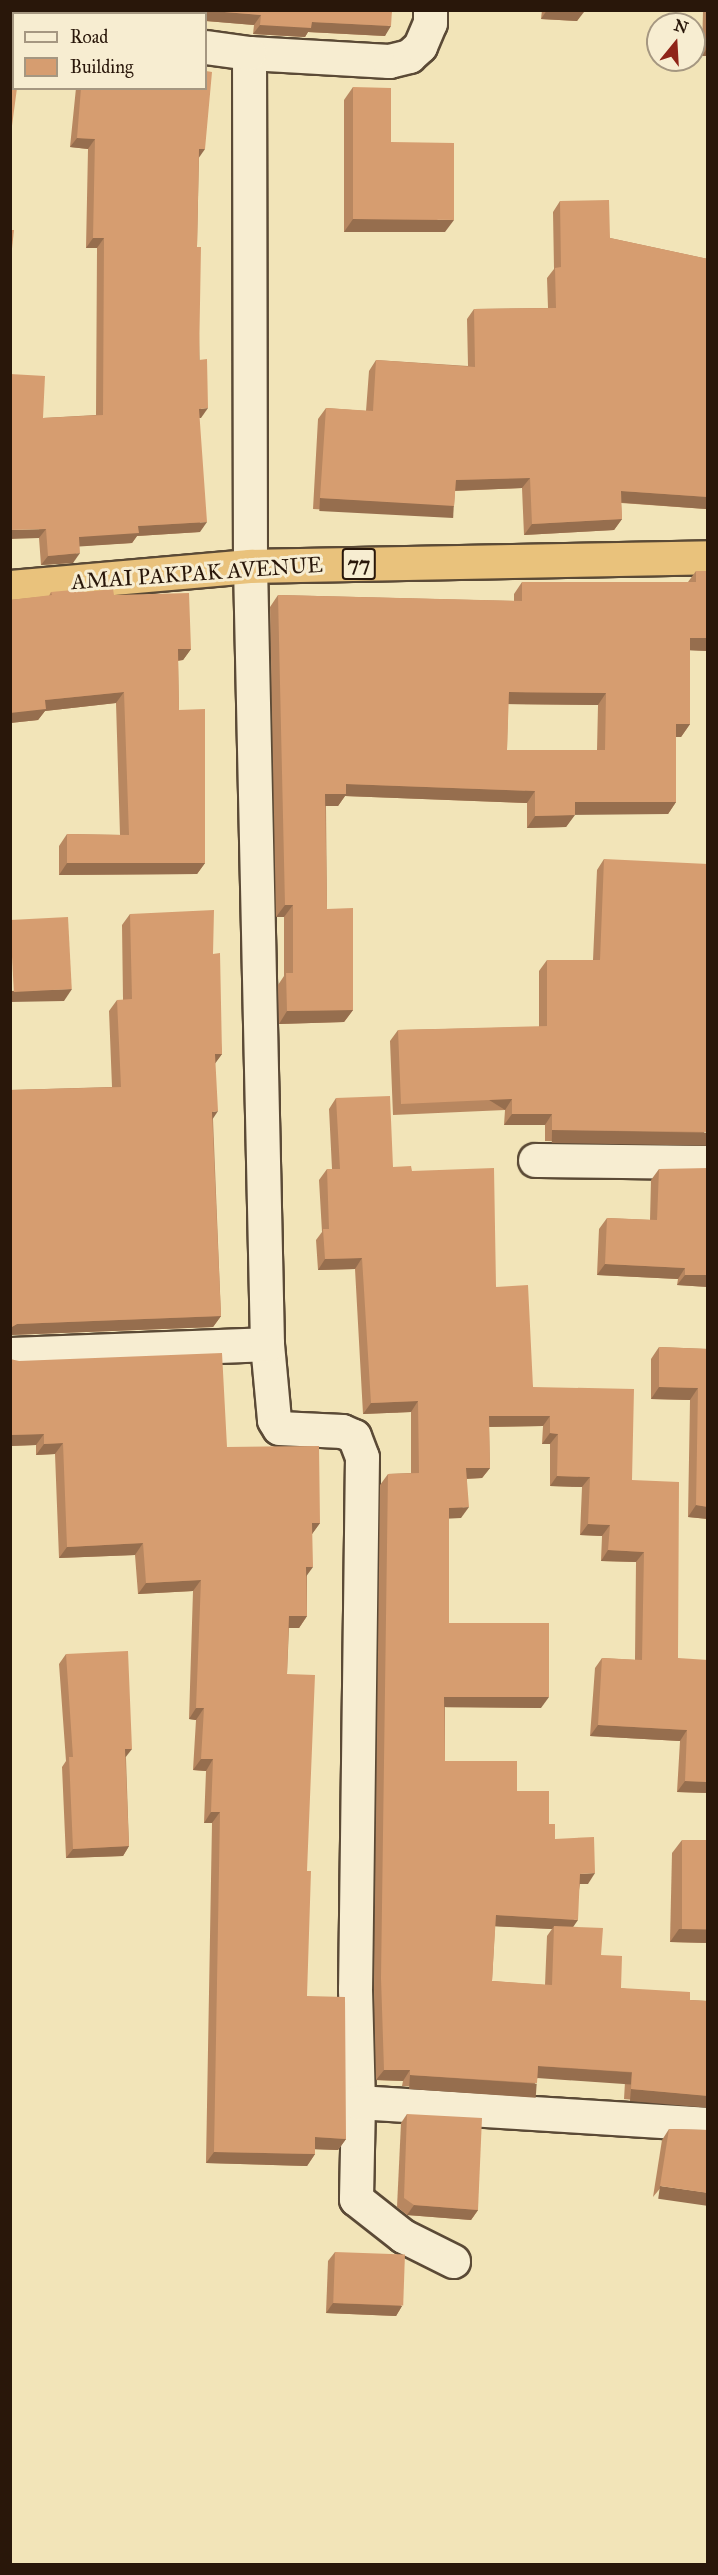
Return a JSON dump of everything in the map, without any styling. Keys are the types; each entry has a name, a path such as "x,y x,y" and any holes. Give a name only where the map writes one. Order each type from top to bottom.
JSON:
{"highway":[{"name":"AMAI PAKPAK AVENUE","path":"10,587 250,566 708,556"}],"street":[{"path":"207,47 249,53 390,62 409,56 420,46 430,22 430,10"},
{"path":"249,53 250,566 267,1344 274,1420 279,1428 342,1431 354,1436 362,1457 354,1989 358,2102 356,2199 403,2236 453,2261"},
{"path":"535,1160 708,1162"},
{"path":"10,1354 267,1344"},
{"path":"358,2102 708,2124"}],"building":[{"path":"127,10 195,10 195,12 127,12"},
{"path":"200,10 392,10 391,26 312,22 311,28 260,25 261,15"},
{"path":"10,38 12,38 12,90 17,90 10,141"},
{"path":"207,71 212,72 205,149 199,149 197,247 201,247 199,360 207,359 208,408 199,409 207,522 138,526 139,533 79,537 80,553 48,556 46,529 10,530 10,374 45,376 43,418 103,415 104,238 93,238 95,139 77,138 81,90 207,90"},
{"path":"353,87 391,88 391,142 454,143 454,220 353,219"},
{"path":"609,200 610,238 708,259 708,497 621,491 622,519 532,524 530,478 456,480 454,506 320,498 326,408 373,411 376,360 475,367 474,309 556,308 555,268 561,267 560,201"},
{"path":"10,230 14,230 10,267"},
{"path":"696,571 708,571 708,638 690,638 690,724 676,724 676,802 575,802 575,815 535,816 535,791 346,784 346,794 325,794 327,909 353,908 353,1010 287,1011 286,973 293,973 293,905 285,905 278,595 522,601 522,582 696,582","holes":["509,692 606,693 605,750 507,750"]},
{"path":"83,589 84,592 113,589 114,595 189,593 191,649 178,649 179,710 205,709 205,863 67,863 67,834 129,835 124,692 45,700 46,709 10,713 10,600 52,595 51,592"},
{"path":"604,859 708,864 708,1132 552,1130 552,1114 512,1114 512,1099 401,1104 398,1030 547,1026 547,960 600,960"},
{"path":"214,910 213,954 220,953 222,1054 215,1054 218,1111 212,1112 221,1316 17,1324 10,1328 10,1090 121,1087 117,1000 132,999 130,914"},
{"path":"68,917 72,989 14,992 10,920"},
{"path":"390,1096 393,1167 411,1166 412,1171 494,1168 496,1287 528,1285 533,1387 634,1389 632,1480 679,1482 678,1658 708,1660 708,1782 685,1781 687,1730 598,1725 602,1658 642,1660 644,1552 608,1550 610,1525 588,1524 590,1477 557,1476 558,1434 550,1433 550,1416 489,1416 490,1468 466,1468 469,1507 449,1508 449,1623 549,1623 549,1697 444,1697 445,1761 517,1761 517,1791 549,1791 549,1824 555,1824 555,1839 594,1837 595,1873 580,1874 578,1920 496,1915 492,1981 552,1985 554,1926 603,1928 601,1955 622,1956 621,1988 690,1992 690,2000 708,2001 708,2096 631,2089 632,2072 538,2066 537,2083 410,2075 410,2070 384,2070 381,1978 388,1474 419,1473 418,1401 371,1403 362,1258 325,1259 323,1229 329,1229 327,1169 340,1169 336,1098"},
{"path":"708,1168 708,1275 685,1275 685,1268 605,1264 607,1218 657,1220 659,1169"},
{"path":"659,1347 708,1349 708,1507 696,1505 698,1388 659,1387"},
{"path":"222,1353 227,1447 319,1446 320,1523 312,1523 313,1567 306,1567 307,1616 289,1616 287,1674 315,1675 307,1871 311,1871 307,1996 345,1997 346,2139 315,2137 315,2154 214,2152 220,1812 211,1812 213,1759 201,1759 204,1708 196,1708 201,1580 146,1583 143,1543 67,1547 63,1443 44,1444 44,1434 10,1435 10,1359 19,1361"},
{"path":"128,1651 132,1749 125,1749 129,1846 73,1849 69,1757 73,1757 66,1654"},
{"path":"682,1840 708,1840 708,1929 682,1929"},
{"path":"407,2114 482,2118 478,2210 414,2205 404,2198"},
{"path":"669,2129 708,2130 708,2193 660,2186"},
{"path":"335,2252 405,2254 403,2305 333,2303"}]}
